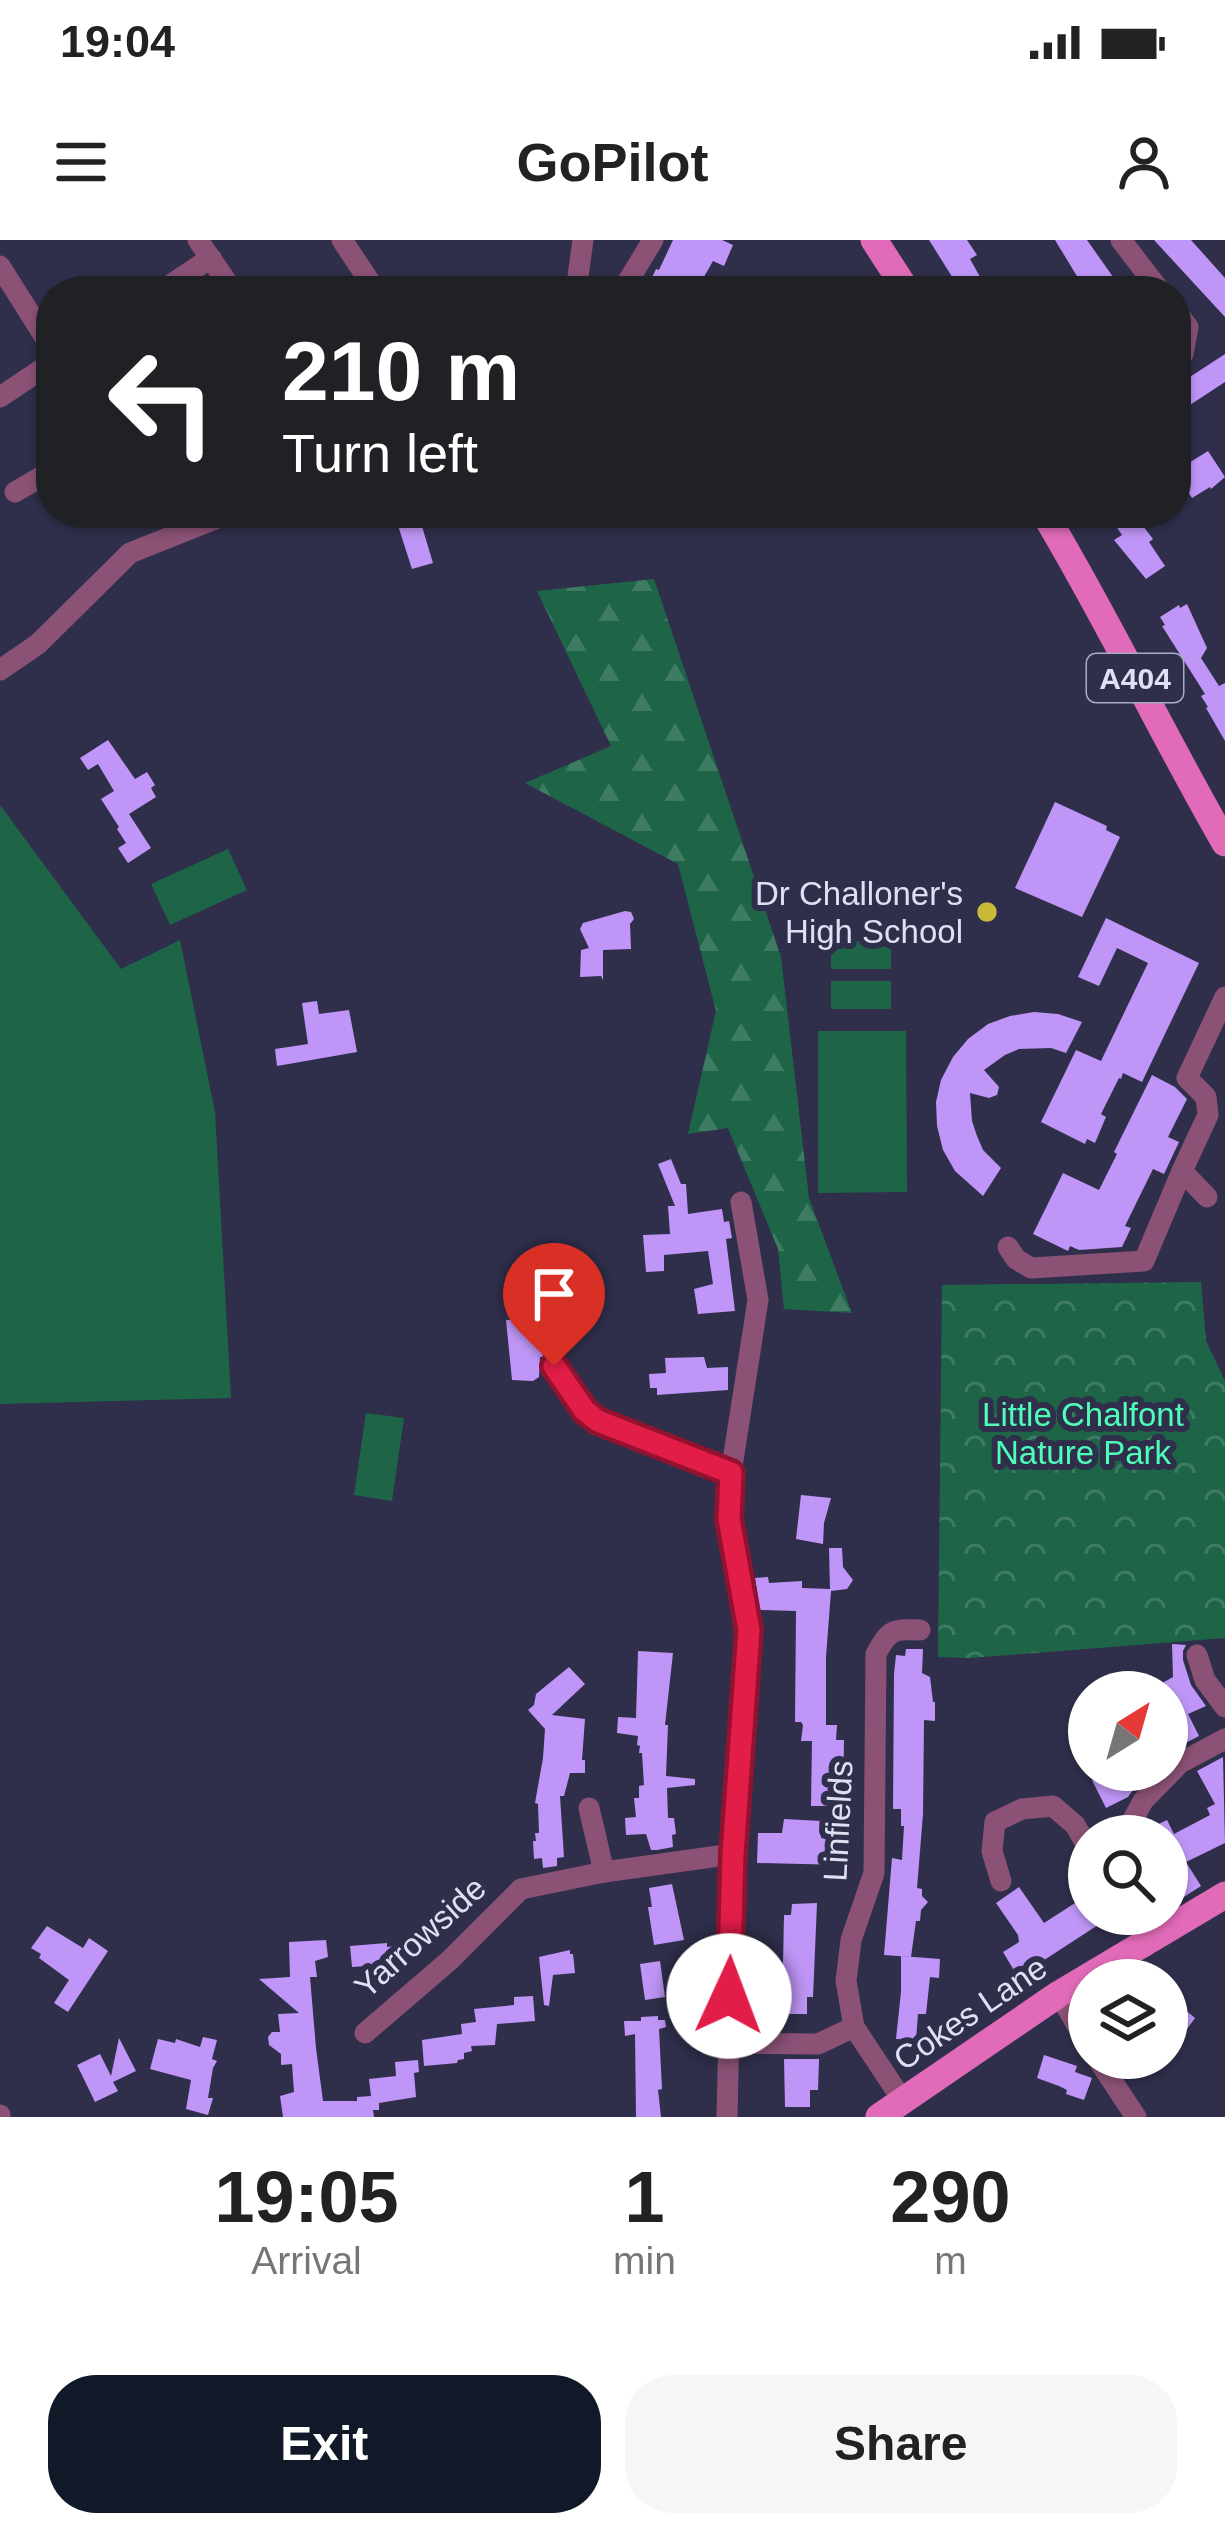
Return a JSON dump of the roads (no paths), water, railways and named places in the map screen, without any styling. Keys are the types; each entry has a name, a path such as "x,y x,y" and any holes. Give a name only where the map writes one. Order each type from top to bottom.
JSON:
{"main road":[{"path":"874,240 897,276"},
{"name":"A404","path":"1053,528 1225,843"},
{"name":"Cokes Lane","path":"1188,1911 1225,1895"},
{"name":"Cokes Lane","path":"879,2117 1144,1935"}],"street":[{"path":"342,240 366,276"},
{"path":"578,276 583,240"},
{"path":"631,276 653,240"},
{"path":"1121,240 1149,276"},
{"path":"177,276 205,249 223,276"},
{"path":"0,266 36,323"},
{"path":"0,398 36,373"},
{"path":"15,492 36,480"},
{"path":"0,670 38,644 130,553 192,528"},
{"path":"1008,1246 1016,1259 1031,1268 1144,1261 1208,1115 1206,1096 1187,1078 1225,997"},
{"path":"1182,1171 1207,1197"},
{"path":"727,2117 733,1854 749,1630 729,1519 731,1473 758,1300 741,1202"},
{"path":"554,1366 585,1411 598,1421 731,1473"},
{"name":"Linfields","path":"903,2102 854,2027 846,1981 851,1940 874,1873 876,1654 884,1638 896,1630 920,1630"},
{"path":"1197,1655 1205,1680 1225,1706"},
{"path":"1135,1815 1180,1763 1225,1739"},
{"path":"1000,1881 992,1851 995,1822 1022,1808 1054,1807 1068,1820"},
{"path":"589,1808 604,1872"},
{"name":"Yarrowside","path":"364,2033 450,1960 521,1889 733,1854"},
{"path":"1059,1994 1068,2010"},
{"path":"727,2043 818,2044 854,2027"},
{"path":"1111,2079 1136,2117"}],"place":[{"name":"Dr Challoner's High School","path":"987,912"}],"park label":[{"name":"Little Chalfont Nature Park","path":"1083,1433"}]}
